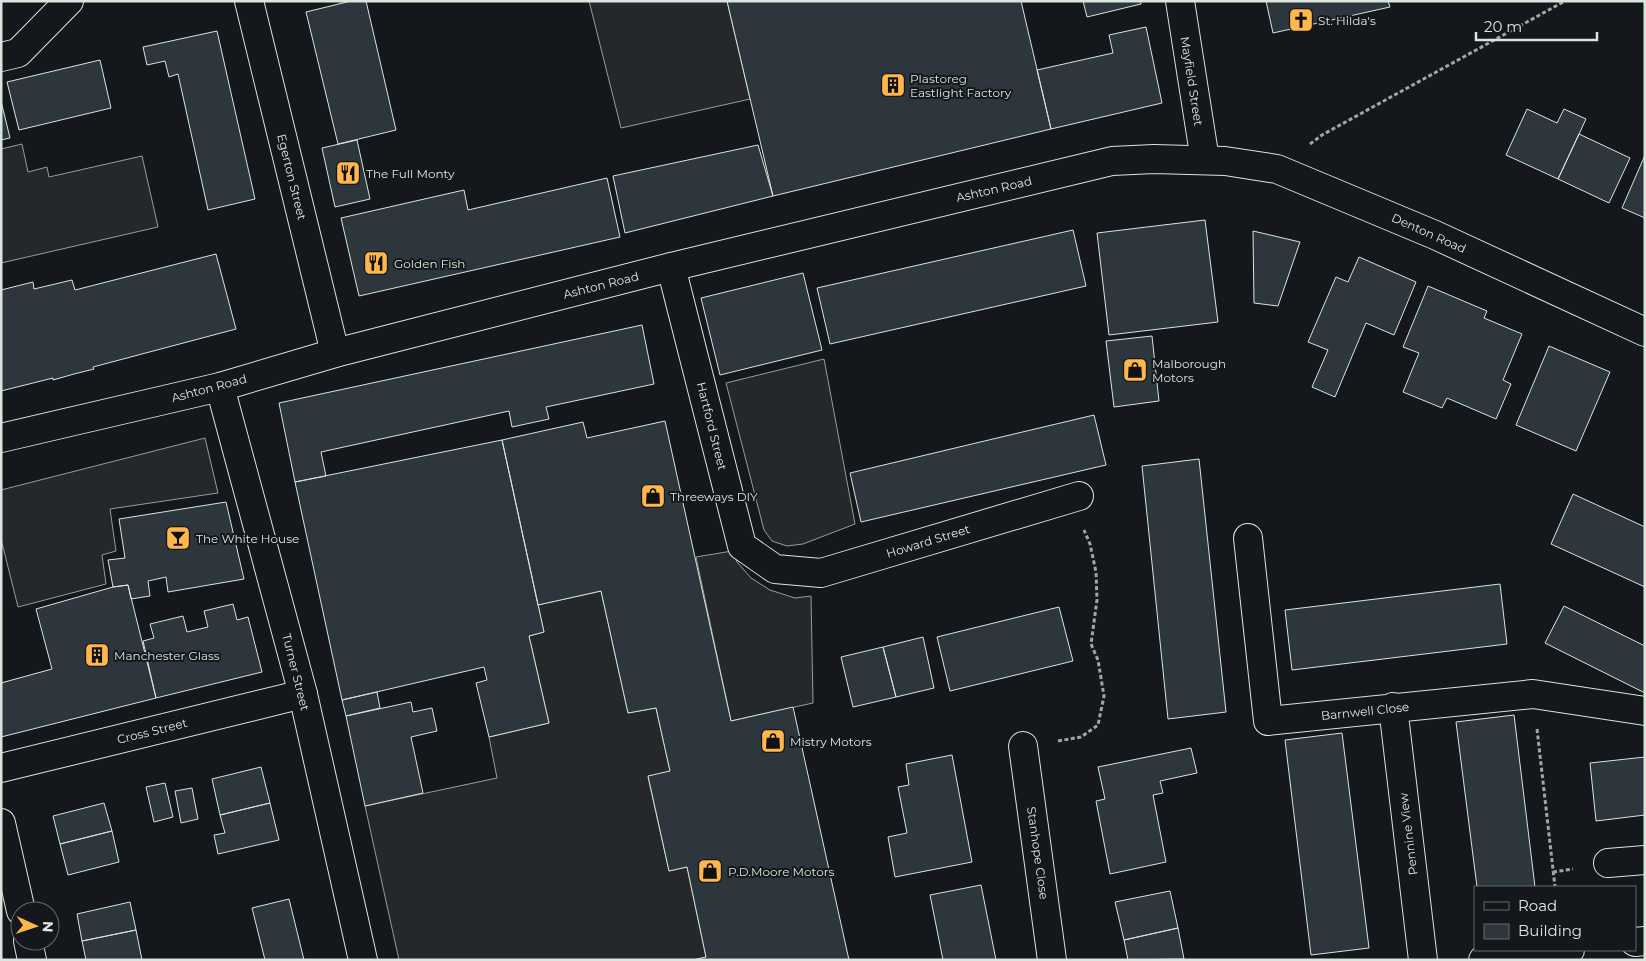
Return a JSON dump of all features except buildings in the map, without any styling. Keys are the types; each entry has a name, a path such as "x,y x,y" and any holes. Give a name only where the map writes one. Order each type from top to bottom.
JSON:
{"main road":[{"path":"1,57 18,53 69,1"},
{"name":"Egerton Street","path":"249,1 335,353"},
{"name":"Mayfield Street","path":"1180,1 1204,160"},
{"name":"Ashton Road","path":"1,438 220,386 335,353 672,266 1112,161 1154,159 1204,160"},
{"name":"Denton Road","path":"1204,160 1226,161 1277,169 1435,234 1645,332"},
{"name":"Hartford Street","path":"672,266 742,546 775,569"},
{"name":"Turner Street","path":"220,386 302,694 363,960"},
{"name":"Howard Street","path":"775,569 822,573 1079,496"},
{"name":"Barnwell Close","path":"1248,538 1268,721 1533,694 1645,711"},
{"name":"Cross Street","path":"1,768 302,694"},
{"name":"Pennine View","path":"1394,707 1423,960"},
{"name":"Stanhope Close","path":"1023,746 1052,960"},
{"path":"1,823 19,901"},
{"path":"1608,864 1645,860"},
{"path":"1483,960 1561,951"}],"path":[{"path":"1277,169 1322,135 1565,1"},
{"path":"1023,746 1081,738 1098,725 1104,696 1098,660 1091,644 1097,600 1096,572 1090,544 1080,523 1079,496"},
{"path":"1533,694 1554,886"}],"shaded area":[{"path":"589,1 727,1 750,99 621,128"},
{"path":"22,144 28,172 47,167 49,177 142,156 158,227 1,263 1,149"},
{"path":"824,359 855,524 803,544 787,546 772,541 764,530 726,383"},
{"path":"205,438 218,493 110,509 116,551 102,555 106,584 18,607 1,539 1,490"},
{"path":"732,551 737,562 751,578 770,590 795,598 811,596 813,703 731,721 696,557"},
{"path":"601,591 628,713 656,708 670,771 648,777 669,871 687,867 706,957 693,960 399,960 365,806 497,778 489,737 549,723 529,636 544,632 538,605"}],"place":[{"name":"St. Hilda's","path":"1301,20"},
{"name":"Plastoreg Eastlight Factory","path":"893,85"},
{"name":"The Full Monty","path":"348,173"},
{"name":"Golden Fish","path":"376,263"},
{"name":"Malborough Motors","path":"1135,370"},
{"name":"Threeways DIY","path":"653,496"},
{"name":"The White House","path":"178,538"},
{"name":"Manchester Glass","path":"97,655"},
{"name":"Mistry Motors","path":"773,741"},
{"name":"P.D.Moore Motors","path":"710,871"}]}
